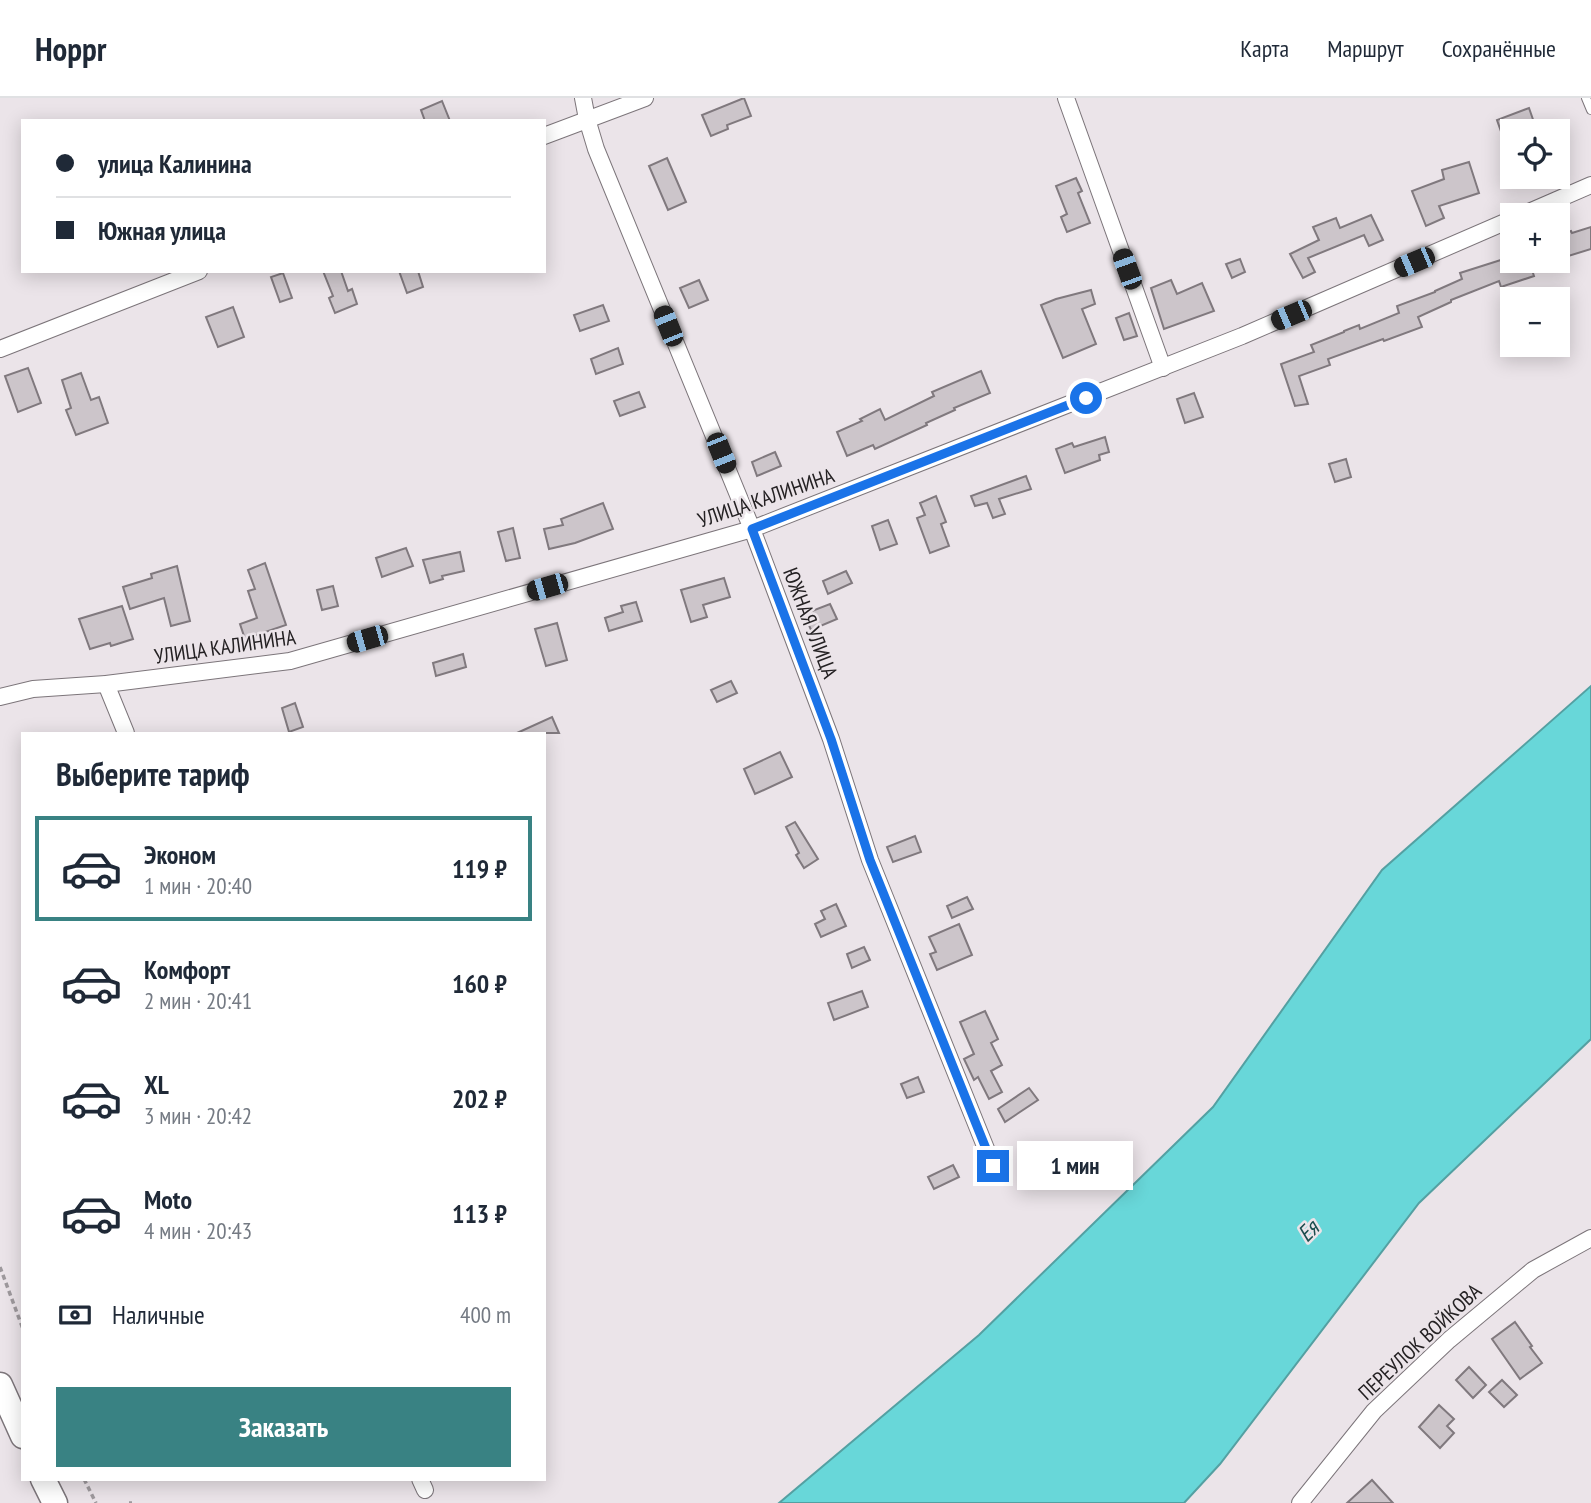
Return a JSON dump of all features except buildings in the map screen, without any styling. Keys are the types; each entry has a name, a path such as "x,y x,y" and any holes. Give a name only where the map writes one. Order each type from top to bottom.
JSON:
{"main road":[{"path":"0,1385 21,1432"},
{"path":"44,1481 55,1503"}],"street":[{"name":"ЮЖНАЯ УЛИЦА","path":"583,98 596,149 752,529 831,739 870,860 993,1166"},
{"path":"546,135 645,98"},
{"path":"1066,98 1163,368"},
{"path":"1550,203 1591,185"},
{"name":"УЛИЦА КАЛИНИНА","path":"0,697 33,690 106,684 290,661 752,529 1242,336 1500,224"},
{"path":"0,349 195,273"},
{"path":"106,684 126,732"},
{"name":"ПЕРЕУЛОК ВОЙКОВА","path":"1300,1503 1374,1411 1449,1340 1533,1270 1591,1238"}],"lane":[{"path":"1587,98 1591,110"}],"path":[{"path":"0,1267 21,1324"},
{"path":"85,1481 96,1503"}],"water":[{"name":"Ея","path":"1591,686 1591,1039 1419,1203 1220,1464 1184,1503 779,1503 979,1335 1213,1107 1382,870"}],"route":[{"path":"993,1166 870,860 831,739 752,529 1086,398"}]}
